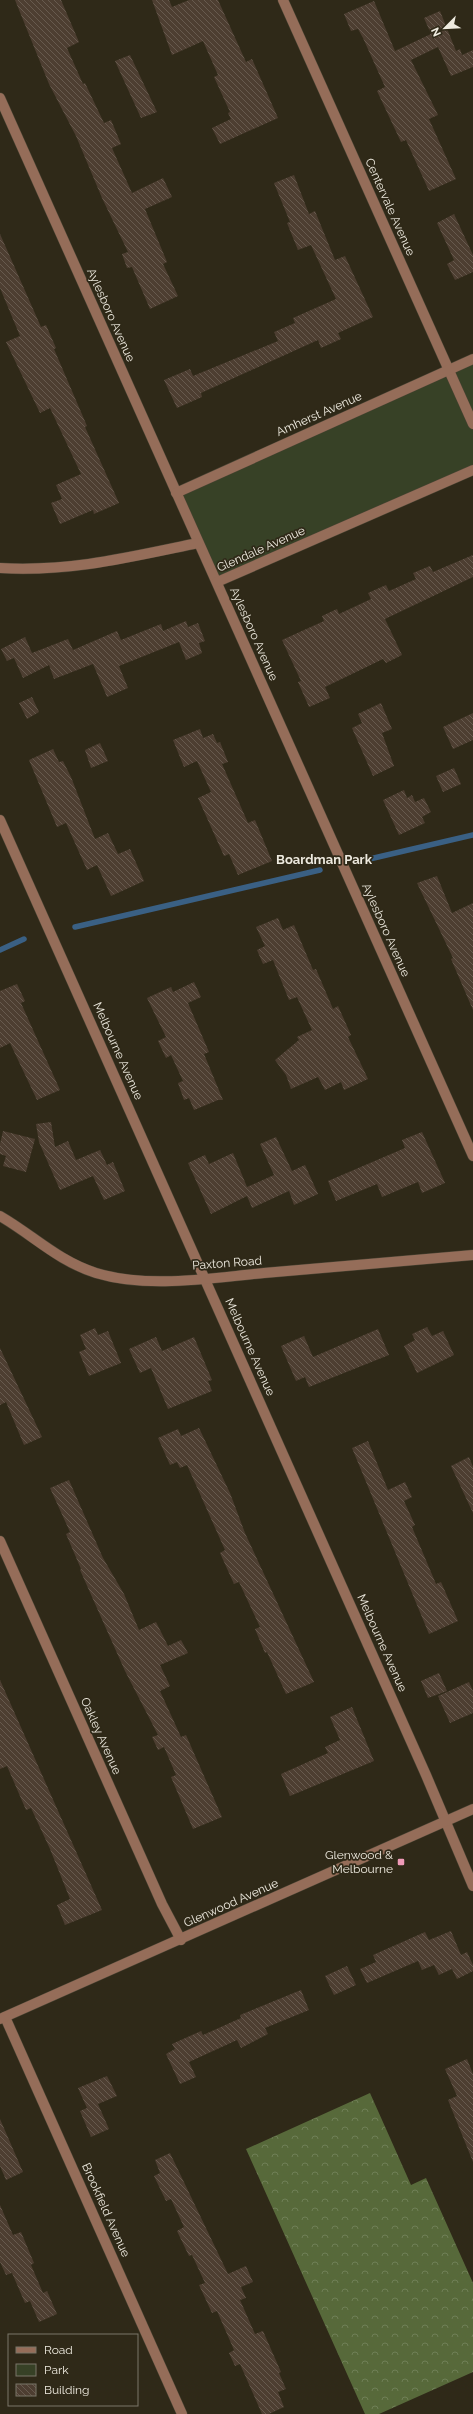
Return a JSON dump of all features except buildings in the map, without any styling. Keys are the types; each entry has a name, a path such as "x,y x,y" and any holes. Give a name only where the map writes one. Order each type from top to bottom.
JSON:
{"street":[{"name":"Centervale Avenue","path":"284,0 473,424"},
{"name":"Aylesboro Avenue","path":"0,98 198,543"},
{"name":"Amherst Avenue","path":"176,492 473,359"},
{"name":"Glendale Avenue","path":"198,543 217,582 473,470"},
{"path":"0,568 54,568 100,564 198,543"},
{"name":"Aylesboro Avenue","path":"217,582 473,1156"},
{"name":"Melbourne Avenue","path":"0,820 205,1278 473,1886"},
{"name":"Paxton Road","path":"0,1216 57,1256 96,1273 118,1278 154,1282 473,1255"},
{"name":"Oakley Avenue","path":"0,1540 162,1904 181,1940"},
{"name":"Glenwood Avenue","path":"3,2018 473,1809"},
{"name":"Brookfield Avenue","path":"3,2018 182,2414"}],"green space":[{"path":"473,359 473,470 217,582 176,493"},
{"path":"370,2093 411,2185 426,2178 473,2283 473,2372 379,2414 365,2414 246,2149"}],"waterway":[{"path":"361,861 473,835"},
{"path":"75,927 320,870"},
{"path":"0,950 24,939"}],"place":[{"name":"Glenwood & Melbourne","path":"401,1862"}],"district":[{"name":"Boardman Park","path":"324,859"}]}
